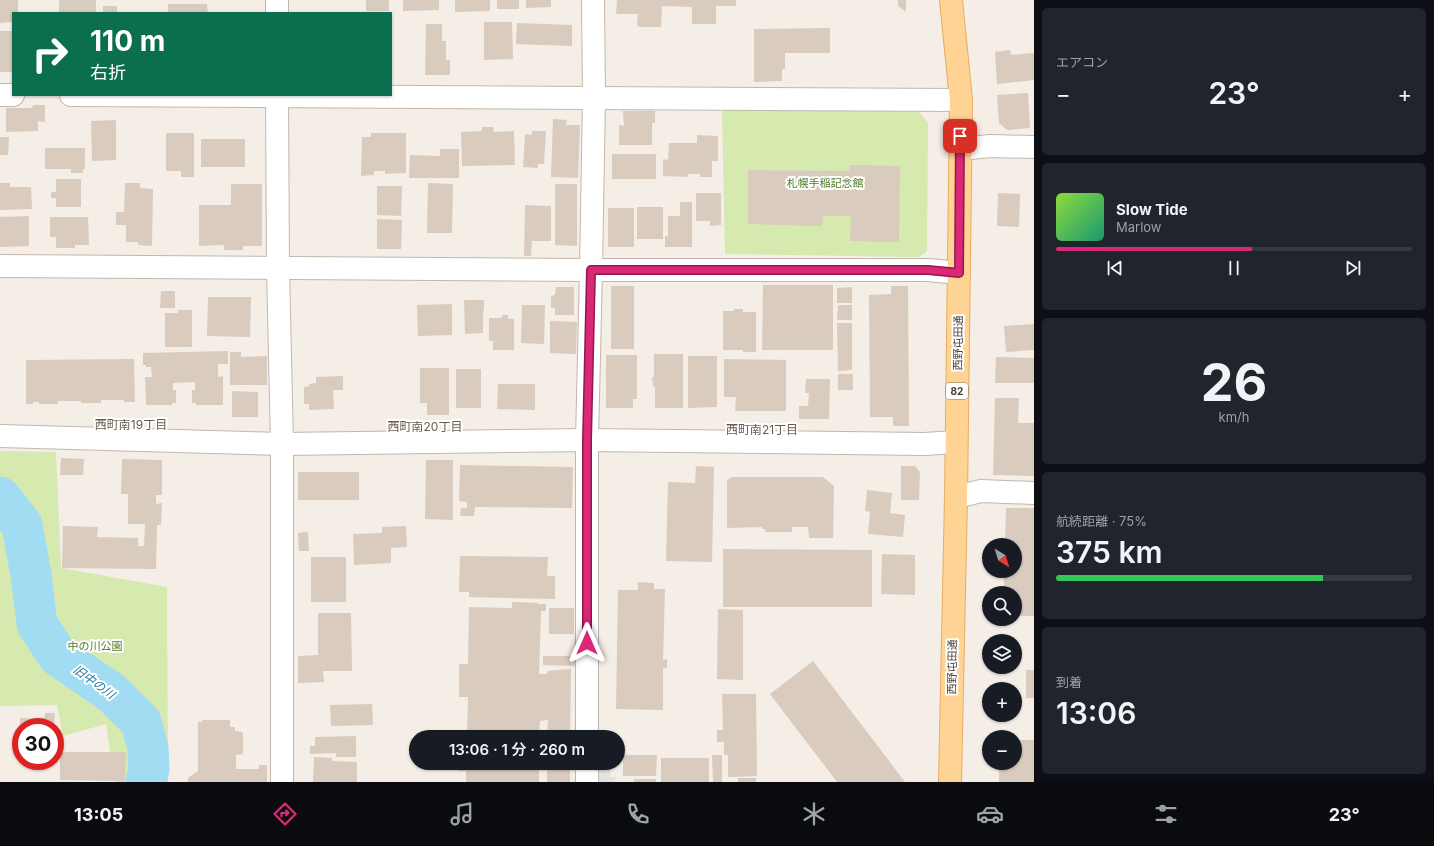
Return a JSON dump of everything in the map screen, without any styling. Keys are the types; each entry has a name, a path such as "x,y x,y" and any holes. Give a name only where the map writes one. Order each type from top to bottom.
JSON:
{"main road":[{"name":"西野屯田通","path":"950,782 956,497 961,100 951,0"}],"street":[{"path":"277,0 277,12"},
{"path":"587,730 587,440 594,98 593,0"},
{"path":"0,95 12,95"},
{"path":"282,782 282,444 278,268 277,96 961,100"},
{"path":"960,149 990,146 1034,147"},
{"path":"0,266 591,270 928,270 959,273"},
{"path":"0,436 282,444 587,440 924,444 956,442"},
{"path":"956,497 981,491 1034,492"},
{"path":"587,770 587,782"}],"green space":[{"name":"札幌手稲記念館","path":"722,109 919,112 928,123 927,251 919,257 725,254"},
{"name":"中の川公園","path":"0,451 56,452 61,568 167,587 168,782 115,782 106,724 64,736 64,718 60,718 57,705 0,706"}],"shaded area":[{"path":"595,770 610,770 610,777 616,777 615,782 595,782"}],"building":[{"path":"0,0 18,0 18,12 12,12 12,22 0,23"},
{"path":"59,0 96,0 96,12 59,12"},
{"path":"366,0 389,0 389,11 366,11"},
{"path":"403,0 439,0 439,10 403,11"},
{"path":"455,0 490,0 490,11 455,12"},
{"path":"497,0 519,0 519,9 497,9"},
{"path":"526,0 551,0 551,7 526,8"},
{"path":"617,0 736,0 736,6 716,6 716,24 692,24 692,7 662,6 661,27 640,27 637,25 638,14 616,14"},
{"path":"898,0 906,0 906,12 898,6"},
{"path":"168,4 207,4 208,12 168,12"},
{"path":"103,6 117,6 117,12 103,12"},
{"path":"484,22 512,22 513,59 484,60"},
{"path":"517,23 572,25 572,46 516,44"},
{"path":"426,24 442,24 442,41 446,41 446,60 450,60 450,75 425,75"},
{"path":"830,28 830,53 785,53 785,69 782,69 782,81 754,82 754,29"},
{"path":"0,31 12,31 12,72 0,72"},
{"path":"1010,50 1011,55 1034,53 1034,80 997,84 995,52"},
{"path":"1028,93 1030,128 1007,130 999,123 997,95"},
{"path":"33,105 45,105 45,122 38,121 38,131 6,132 6,108 32,108"},
{"path":"623,111 655,111 655,123 652,123 652,145 619,145 619,125 624,126"},
{"path":"553,119 567,120 566,125 580,125 578,178 551,177"},
{"path":"116,120 116,160 92,161 91,121"},
{"path":"482,127 493,127 494,132 514,131 515,165 462,166 461,132 482,131"},
{"path":"532,131 546,131 544,164 538,164 538,168 523,167 525,134 532,135"},
{"path":"166,133 194,133 194,177 181,177 181,171 166,171"},
{"path":"371,133 406,133 406,173 385,174 385,171 374,171 374,175 361,176 362,137 371,137"},
{"path":"697,135 718,136 718,161 712,161 712,177 700,177 700,174 688,174 688,177 663,176 663,159 668,160 669,143 697,143"},
{"path":"0,137 9,137 8,155 0,155"},
{"path":"201,139 245,139 245,167 201,167"},
{"path":"45,148 85,148 85,169 83,169 83,173 71,173 71,169 45,169"},
{"path":"440,149 459,149 459,178 409,178 410,155 440,156"},
{"path":"612,154 656,154 656,179 612,179"},
{"name":"札幌手稲記念館","path":"850,165 900,166 899,242 850,241 851,216 823,216 822,226 748,224 748,170 850,171"},
{"path":"56,179 81,179 81,207 56,207 56,198 51,198 51,192 56,192"},
{"path":"0,183 10,183 10,187 31,187 32,209 0,210"},
{"path":"125,183 140,183 140,188 153,189 152,246 138,245 138,242 126,242 126,225 116,225 116,212 124,212"},
{"path":"428,183 453,184 452,233 427,233"},
{"path":"231,184 262,184 262,246 243,246 243,250 224,250 224,245 199,246 199,205 231,205"},
{"path":"555,184 577,184 577,246 555,245"},
{"path":"377,186 402,186 401,216 377,215"},
{"path":"696,193 721,193 721,225 710,226 710,221 696,221"},
{"path":"998,193 1020,194 1019,227 997,226"},
{"path":"680,202 692,202 692,247 665,247 665,236 668,236 668,216 680,216"},
{"path":"525,205 551,206 551,241 532,241 531,256 524,256"},
{"path":"637,207 663,207 663,239 637,239"},
{"path":"608,208 634,208 634,247 608,247"},
{"path":"29,216 29,246 0,247 0,217"},
{"path":"50,217 88,217 89,245 75,245 75,248 56,248 56,237 50,237"},
{"path":"377,219 402,220 401,249 377,249"},
{"path":"763,285 833,285 833,350 762,350"},
{"path":"611,286 634,286 634,349 611,349"},
{"path":"891,286 908,286 909,426 893,426 893,417 870,417 869,295 891,294"},
{"path":"556,287 574,287 574,315 555,315 555,308 551,308 551,296 555,295"},
{"path":"852,287 852,303 837,303 837,288"},
{"path":"161,291 175,291 175,308 160,308"},
{"path":"208,297 251,297 250,337 207,336"},
{"path":"464,300 484,300 483,333 465,334"},
{"path":"452,304 452,335 418,336 417,305"},
{"path":"522,305 545,305 544,344 521,343"},
{"path":"838,305 852,305 852,320 837,320"},
{"path":"734,309 743,309 743,312 756,312 756,352 743,352 743,350 723,350 723,311 734,311"},
{"path":"178,310 192,310 192,347 165,347 165,313 178,313"},
{"path":"502,315 508,315 508,319 514,319 514,350 493,350 493,341 489,341 489,318 502,318"},
{"path":"550,321 577,322 576,354 550,353"},
{"path":"837,323 852,323 852,370 838,371"},
{"path":"1034,324 1034,350 1006,352 1004,326"},
{"path":"228,351 228,364 218,364 218,377 223,376 223,405 196,405 196,403 192,403 192,390 195,390 195,382 173,383 173,390 176,390 176,403 172,403 172,405 146,405 145,377 152,377 151,367 146,367 146,365 143,365 143,353"},
{"path":"230,352 241,352 241,357 267,356 267,385 230,385"},
{"path":"654,354 683,354 683,408 655,408 655,387 653,386 652,377 654,377"},
{"path":"606,355 637,355 637,399 633,399 633,408 606,408"},
{"path":"688,356 717,356 717,407 688,408"},
{"path":"996,357 1034,358 1034,383 995,383"},
{"path":"134,359 135,402 124,402 124,400 101,400 101,403 58,401 58,404 39,404 39,402 33,402 33,404 26,404 26,360"},
{"path":"724,359 786,360 786,411 735,411 736,397 724,397"},
{"path":"420,368 449,368 449,415 427,415 427,403 420,403"},
{"path":"456,369 481,369 481,408 456,408"},
{"path":"838,374 853,374 853,390 838,390"},
{"path":"343,376 343,390 333,390 334,409 309,410 309,404 304,404 304,387 309,386 309,384 316,383 316,377"},
{"path":"806,379 830,379 829,419 799,419 799,406 808,406 809,393 805,393"},
{"path":"498,384 535,384 535,410 497,409"},
{"path":"232,391 258,392 258,417 232,417"},
{"path":"995,398 1019,398 1018,423 1034,423 1034,476 993,475"},
{"path":"61,458 84,459 83,475 60,475"},
{"path":"122,459 162,460 162,495 156,495 156,504 162,503 161,525 157,525 156,569 62,568 63,526 98,527 97,537 138,538 138,546 144,546 145,524 128,524 128,494 121,494"},
{"path":"426,460 453,460 453,520 425,519"},
{"path":"460,465 573,467 572,508 475,507 474,516 460,516 461,508 467,508 467,502 459,501"},
{"path":"696,466 714,467 712,562 666,561 668,482 695,483"},
{"path":"901,466 915,466 920,472 919,500 901,500"},
{"path":"298,472 359,472 359,500 298,500"},
{"path":"732,477 823,477 834,486 833,538 809,538 808,527 792,527 792,532 765,532 765,529 762,529 762,527 727,528 727,480"},
{"path":"867,490 892,493 890,513 905,515 903,537 868,534 870,512 865,511"},
{"path":"1006,508 1034,508 1034,616 1022,616 1022,586 1004,586 1004,578 1022,578 1022,538 1005,538"},
{"path":"406,526 407,547 391,548 391,563 354,565 353,534 382,533 382,527"},
{"path":"308,532 309,551 299,551 298,533"},
{"path":"723,549 872,550 872,607 723,607"},
{"path":"882,554 915,555 915,595 881,594"},
{"path":"460,556 548,557 547,576 555,576 555,599 469,597 469,592 459,592"},
{"path":"311,557 346,557 346,602 311,602"},
{"path":"638,582 654,583 654,589 665,589 663,660 667,659 667,668 663,668 663,710 616,709 618,590 638,590"},
{"path":"512,602 546,604 546,611 541,611 539,674 547,674 547,671 571,669 570,730 547,730 548,720 540,721 539,730 467,730 468,697 459,697 459,664 468,664 469,607 512,608"},
{"path":"549,608 574,608 574,634 549,634"},
{"path":"718,609 743,610 743,680 717,679"},
{"path":"318,613 351,613 352,671 323,671 324,682 298,683 298,656 318,655"},
{"path":"543,656 575,656 575,666 543,665"},
{"path":"813,661 905,782 837,782 770,694"},
{"path":"1026,670 1034,670 1034,698 1026,698"},
{"path":"722,694 756,694 757,776 728,777 728,755 724,755 724,742 717,742 717,730 723,730"},
{"path":"372,704 373,725 331,726 330,705"},
{"path":"45,713 55,713 55,718 44,718"},
{"path":"202,720 230,720 230,727 235,727 235,731 242,732 243,734 243,754 236,755 236,769 259,769 259,765 267,765 267,782 188,782 188,778 198,771 198,722 202,722"},
{"path":"356,736 356,757 336,757 336,753 310,754 310,746 315,746 315,737"},
{"path":"1022,740 1034,740 1034,782 999,782 999,770 1022,770"},
{"path":"64,752 126,752 125,781 60,780 60,770 64,770"},
{"path":"625,755 657,755 656,776 623,776 623,770 625,770"},
{"path":"712,755 722,755 722,782 713,782"},
{"path":"314,757 332,758 332,761 357,762 357,782 313,782"},
{"path":"661,758 709,758 709,782 661,782"},
{"path":"539,770 539,782 466,782 466,771 458,771"},
{"path":"547,770 570,770 570,782 547,782"},
{"path":"738,778 756,778 756,782 738,782"},
{"path":"634,779 656,779 656,782 634,782"}],"waterway":[{"name":"旧中の川","path":"0,497 22,525 31,575 37,624 58,656 112,693 141,722 148,748 149,769 146,782"}],"district":[{"name":"西町南19丁目","path":"131,425"},
{"name":"西町南20丁目","path":"425,427"},
{"name":"西町南21丁目","path":"762,430"}],"route":[{"path":"587,643 587,440 591,270 928,270 959,273 960,136"}]}
